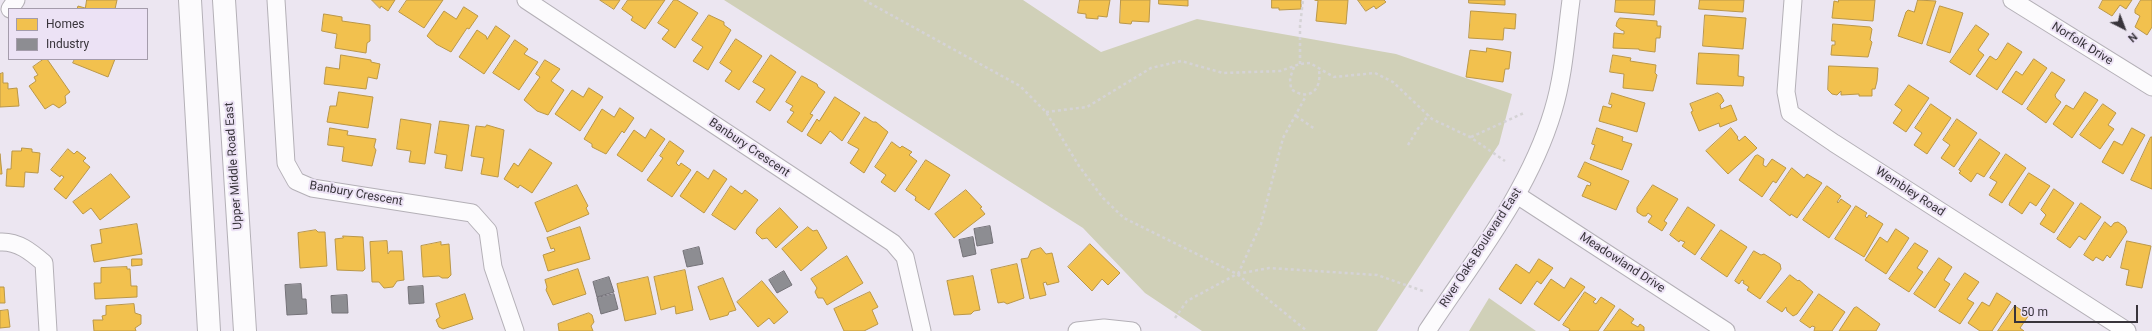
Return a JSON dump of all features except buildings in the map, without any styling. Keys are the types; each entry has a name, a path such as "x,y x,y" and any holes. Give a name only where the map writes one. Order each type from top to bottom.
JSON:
{"main road":[{"path":"190,0 209,331"},
{"name":"Upper Middle Road East","path":"224,0 245,331"}],"street":[{"path":"10,8 16,0"},
{"name":"Banbury Crescent","path":"276,0 286,163 296,181 312,188 472,213 488,231 492,267 515,331"},
{"name":"Banbury Crescent","path":"526,0 893,243 905,257 922,331"},
{"name":"River Oaks Boulevard East","path":"1427,331 1517,195 1542,143 1553,111 1562,71 1571,0"},
{"name":"Wembley Road","path":"1792,0 1786,92 1790,113 1840,147 2127,331"},
{"name":"Norfolk Drive","path":"2012,0 2152,87"},
{"name":"Meadowland Drive","path":"1517,195 1726,331"},
{"path":"0,242 8,242 26,249 44,263 48,331"},
{"path":"1077,331 1104,328 1132,331"}],"path":[{"path":"864,0 1020,86 1046,112 1079,166 1103,198 1124,218 1237,274 1307,331"},
{"path":"1300,64 1300,26 1303,0"},
{"path":"1046,112 1087,107 1151,68 1180,61 1223,73 1280,71 1300,64 1310,63 1319,70 1334,77 1375,74 1393,82 1428,115 1470,137 1505,161"},
{"path":"1294,66 1290,78 1291,89 1300,95 1306,96"},
{"path":"1237,274 1261,224 1283,138 1306,96 1316,88 1320,80 1319,70"},
{"path":"1470,137 1524,113"},
{"path":"1408,145 1428,115"},
{"path":"1296,116 1315,129"},
{"path":"1176,318 1187,301 1237,274 1269,268 1377,276 1423,291"}],"green space":[{"path":"724,0 1023,0 1101,52 1197,19 1396,54 1512,94 1499,144 1377,331 1202,331 1145,293 1083,228"},
{"path":"1489,298 1536,331 1469,331"}]}
